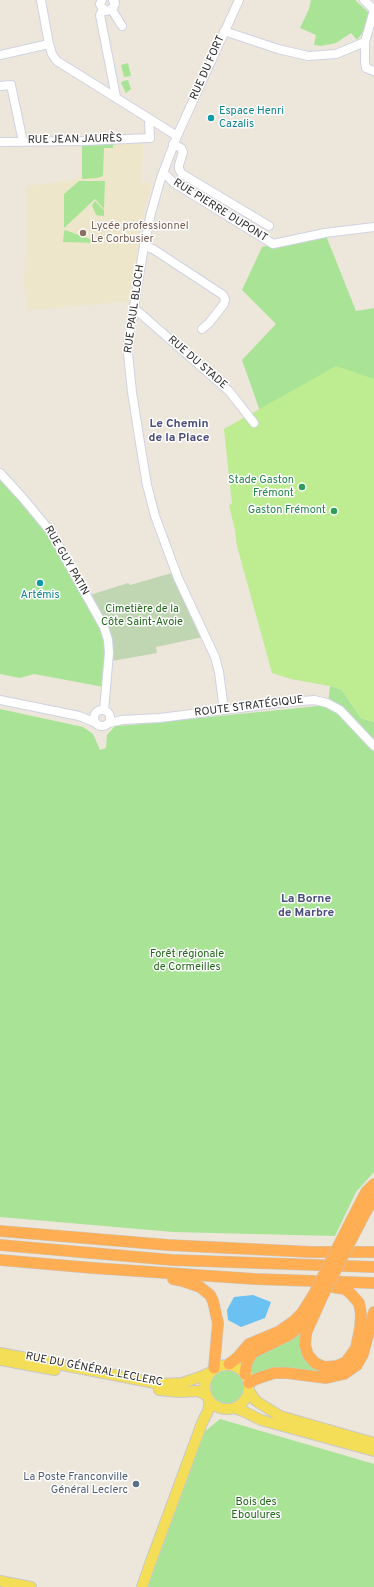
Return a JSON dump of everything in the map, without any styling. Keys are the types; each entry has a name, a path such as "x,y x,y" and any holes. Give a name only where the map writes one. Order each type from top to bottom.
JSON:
{"highway":[{"path":"374,1184 366,1192 359,1215 303,1322 294,1331 278,1342 252,1352 247,1362 248,1383 256,1378 274,1373 287,1373 326,1378 344,1374 357,1364 363,1354 374,1312"},
{"path":"359,1215 374,1198"},
{"path":"0,1231 168,1245 311,1252 374,1252"},
{"path":"0,1245 172,1260 374,1267"},
{"path":"0,1260 255,1279 374,1283"},
{"path":"93,1268 183,1281 205,1290 213,1301 218,1316 218,1330 212,1371"},
{"path":"255,1279 345,1289 356,1298 361,1308 361,1314 356,1348 346,1362 337,1366 324,1367 315,1363 308,1355 305,1345 306,1334 319,1294"},
{"path":"229,1364 237,1358 249,1344 280,1331 294,1321 319,1294"}],"main road":[{"name":"RUE DU GÉNÉRAL LECLERC","path":"0,1353 160,1384 182,1383 212,1371"},
{"name":"RUE DU GÉNÉRAL LECLERC","path":"0,1360 161,1390 198,1391 208,1398"},
{"path":"142,1587 198,1433 208,1398 205,1383 212,1371 219,1366 229,1364 240,1368 248,1383 252,1397 280,1416 374,1443"},
{"path":"198,1433 211,1418 244,1402 248,1383"},
{"path":"208,1398 217,1407 240,1410 261,1420 374,1451"},
{"path":"0,1581 31,1587"}],"street":[{"path":"41,0 49,44 52,54 57,61 151,120 175,140 184,152 179,164 179,169 182,174 269,226"},
{"path":"102,0 101,6 103,10 100,14 116,97"},
{"path":"113,0 114,6 112,10 122,26"},
{"name":"RUE DU FORT","path":"175,140 239,0"},
{"path":"364,0 374,10 365,42 366,68 374,71"},
{"path":"103,10 112,10"},
{"path":"224,31 278,49 308,56 336,54 365,42"},
{"path":"0,55 49,44"},
{"path":"0,86 11,85 23,142"},
{"name":"RUE JEAN JAURÈS","path":"0,142 150,138 149,123 151,120"},
{"name":"RUE PAUL BLOCH","path":"175,140 151,213 144,246 128,353 132,392 147,485 154,516 166,548 215,657 219,672 224,710"},
{"name":"RUE PIERRE DUPONT","path":"164,173 174,183 273,244 325,233 374,227"},
{"path":"144,246 153,249 223,295 225,299 224,304 209,323 202,329"},
{"name":"RUE DU STADE","path":"134,308 229,391 254,423"},
{"name":"RUE GUY PATIN","path":"0,473 51,532 104,628 108,640 109,653 105,715 94,718 96,723"},
{"name":"ROUTE STRATÉGIQUE","path":"0,700 79,716 96,723"},
{"name":"ROUTE STRATÉGIQUE","path":"79,716 105,715 130,719 160,718 294,701 322,701 340,710 374,746"},
{"path":"96,723 102,726 105,715"}],"shaded area":[{"name":"Lycée professionnel Le Corbusier","path":"143,142 142,182 152,184 144,211 139,256 130,301 27,311 24,285 27,186 66,181 82,176 82,144"}],"green space":[{"path":"311,0 355,0 369,13 364,31 357,40 351,33 336,43 321,46 314,45 316,35 300,28 309,9"},
{"path":"128,63 131,76 124,77 121,65"},
{"path":"128,80 131,89 126,93 121,83"},
{"path":"113,143 113,148 104,148 103,176 98,178 82,179 82,144"},
{"path":"79,181 105,181 104,209 95,199 64,228 64,194"},
{"path":"95,201 104,210 104,216 96,215 92,205"},
{"path":"65,230 93,240 93,243 63,242"},
{"path":"325,233 356,311 374,308 374,394 262,417 242,360 276,324 242,290 262,247"},
{"name":"Stade Gaston Frémont","path":"336,366 374,379 374,722 361,718 342,690 330,686 291,679 272,673 237,546 229,505 232,504 224,429"},
{"path":"0,479 8,486 35,518 59,551 91,609 105,640 104,687 34,674 20,678 0,674"},
{"name":"Cimetière de la Côte Saint-Avoie","path":"172,573 203,637 156,647 157,653 112,661 113,643 109,630 90,595 128,583 130,585"},
{"name":"Forêt régionale de Cormeilles","path":"330,686 342,690 361,718 374,722 374,1172 356,1192 335,1236 173,1232 0,1217 0,709 83,727 93,734 100,750 106,748 107,735 115,726 328,705"},
{"path":"302,1330 300,1343 327,1374 253,1374 249,1370 251,1359 292,1340"},
{"path":"231,1369 240,1374 244,1380 244,1394 240,1400 231,1405 223,1405 214,1400 210,1394 209,1383 214,1374 220,1370"},
{"name":"Bois des Eboulures","path":"220,1419 374,1464 374,1587 148,1587 157,1555 203,1433"}],"water":[{"path":"253,1295 271,1302 265,1318 241,1327 228,1320 227,1310 234,1297"}],"place":[{"name":"Espace Henri Cazalis","path":"211,118"},
{"name":"Lycée professionnel Le Corbusier","path":"83,233"},
{"name":"Stade Gaston Frémont","path":"302,487"},
{"name":"Gaston Frémont","path":"334,511"},
{"name":"Artémis","path":"40,583"},
{"name":"La Poste Franconville Général Leclerc","path":"136,1484"}],"district":[{"name":"Le Chemin de la Place","path":"179,432"},
{"name":"La Borne de Marbre","path":"306,907"}]}
